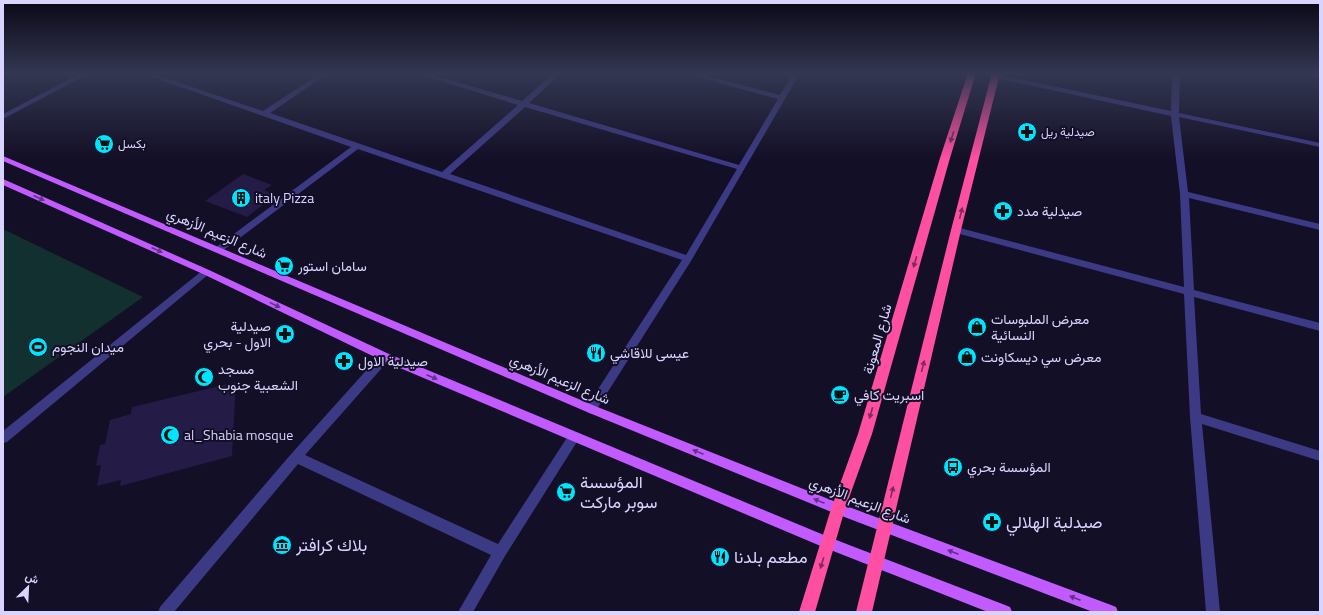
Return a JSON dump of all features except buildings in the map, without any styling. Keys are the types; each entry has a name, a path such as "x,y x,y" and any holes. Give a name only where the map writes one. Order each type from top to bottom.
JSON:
{"highway":[{"name":"شارع المعونة","path":"807,612 838,509 865,434 963,102"},
{"path":"864,612 986,102"}],"main road":[{"name":"شارع الزعيم الأزهري","path":"3,158 591,409 838,509 1111,612"},
{"path":"3,182 206,272 385,357 828,543 1005,612"}],"street":[{"path":"3,117 32,102"},
{"path":"228,102 688,259"},
{"path":"264,114 283,102"},
{"path":"515,102 742,168"},
{"path":"444,176 526,102"},
{"path":"591,409 688,259 780,102"},
{"path":"1119,102 1320,145"},
{"path":"1175,102 1175,114 1184,194 1196,418 1213,612"},
{"path":"218,250 357,146"},
{"path":"1184,194 1320,227"},
{"path":"956,230 1320,327"},
{"path":"3,438 206,272"},
{"path":"165,612 296,457 385,357"},
{"path":"1196,418 1320,456"},
{"path":"465,612 500,552 574,437"},
{"path":"296,457 500,552"}],"green space":[{"name":"ميدان النجوم","path":"3,229 143,297 3,397"}],"place":[{"name":"صيدلية ريل","path":"1027,132"},
{"name":"بكسل","path":"104,144"},
{"name":"italy Pizza","path":"241,198"},
{"name":"صيدلية مدد","path":"1003,211"},
{"name":"سامان استور","path":"284,266"},
{"name":"معرض الملبوسات النسائية","path":"977,327"},
{"name":"صيدلية الاول - بحري","path":"285,334"},
{"name":"ميدان النجوم","path":"38,347"},
{"name":"عيسى للاقاشي","path":"596,353"},
{"name":"معرض سي ديسكاونت","path":"967,357"},
{"name":"صيدلية الاول","path":"344,361"},
{"name":"مسجد الشعبية جنوب","path":"204,377"},
{"name":"اسبريت كافي","path":"840,395"},
{"name":"al_Shabia mosque","path":"170,435"},
{"name":"المؤسسة بحري","path":"953,467"},
{"name":"المؤسسة سوبر ماركت","path":"566,492"},
{"name":"صيدلية الهلالي","path":"992,522"},
{"name":"بلاك كرافتر","path":"282,545"},
{"name":"مطعم بلدنا","path":"720,557"}]}
